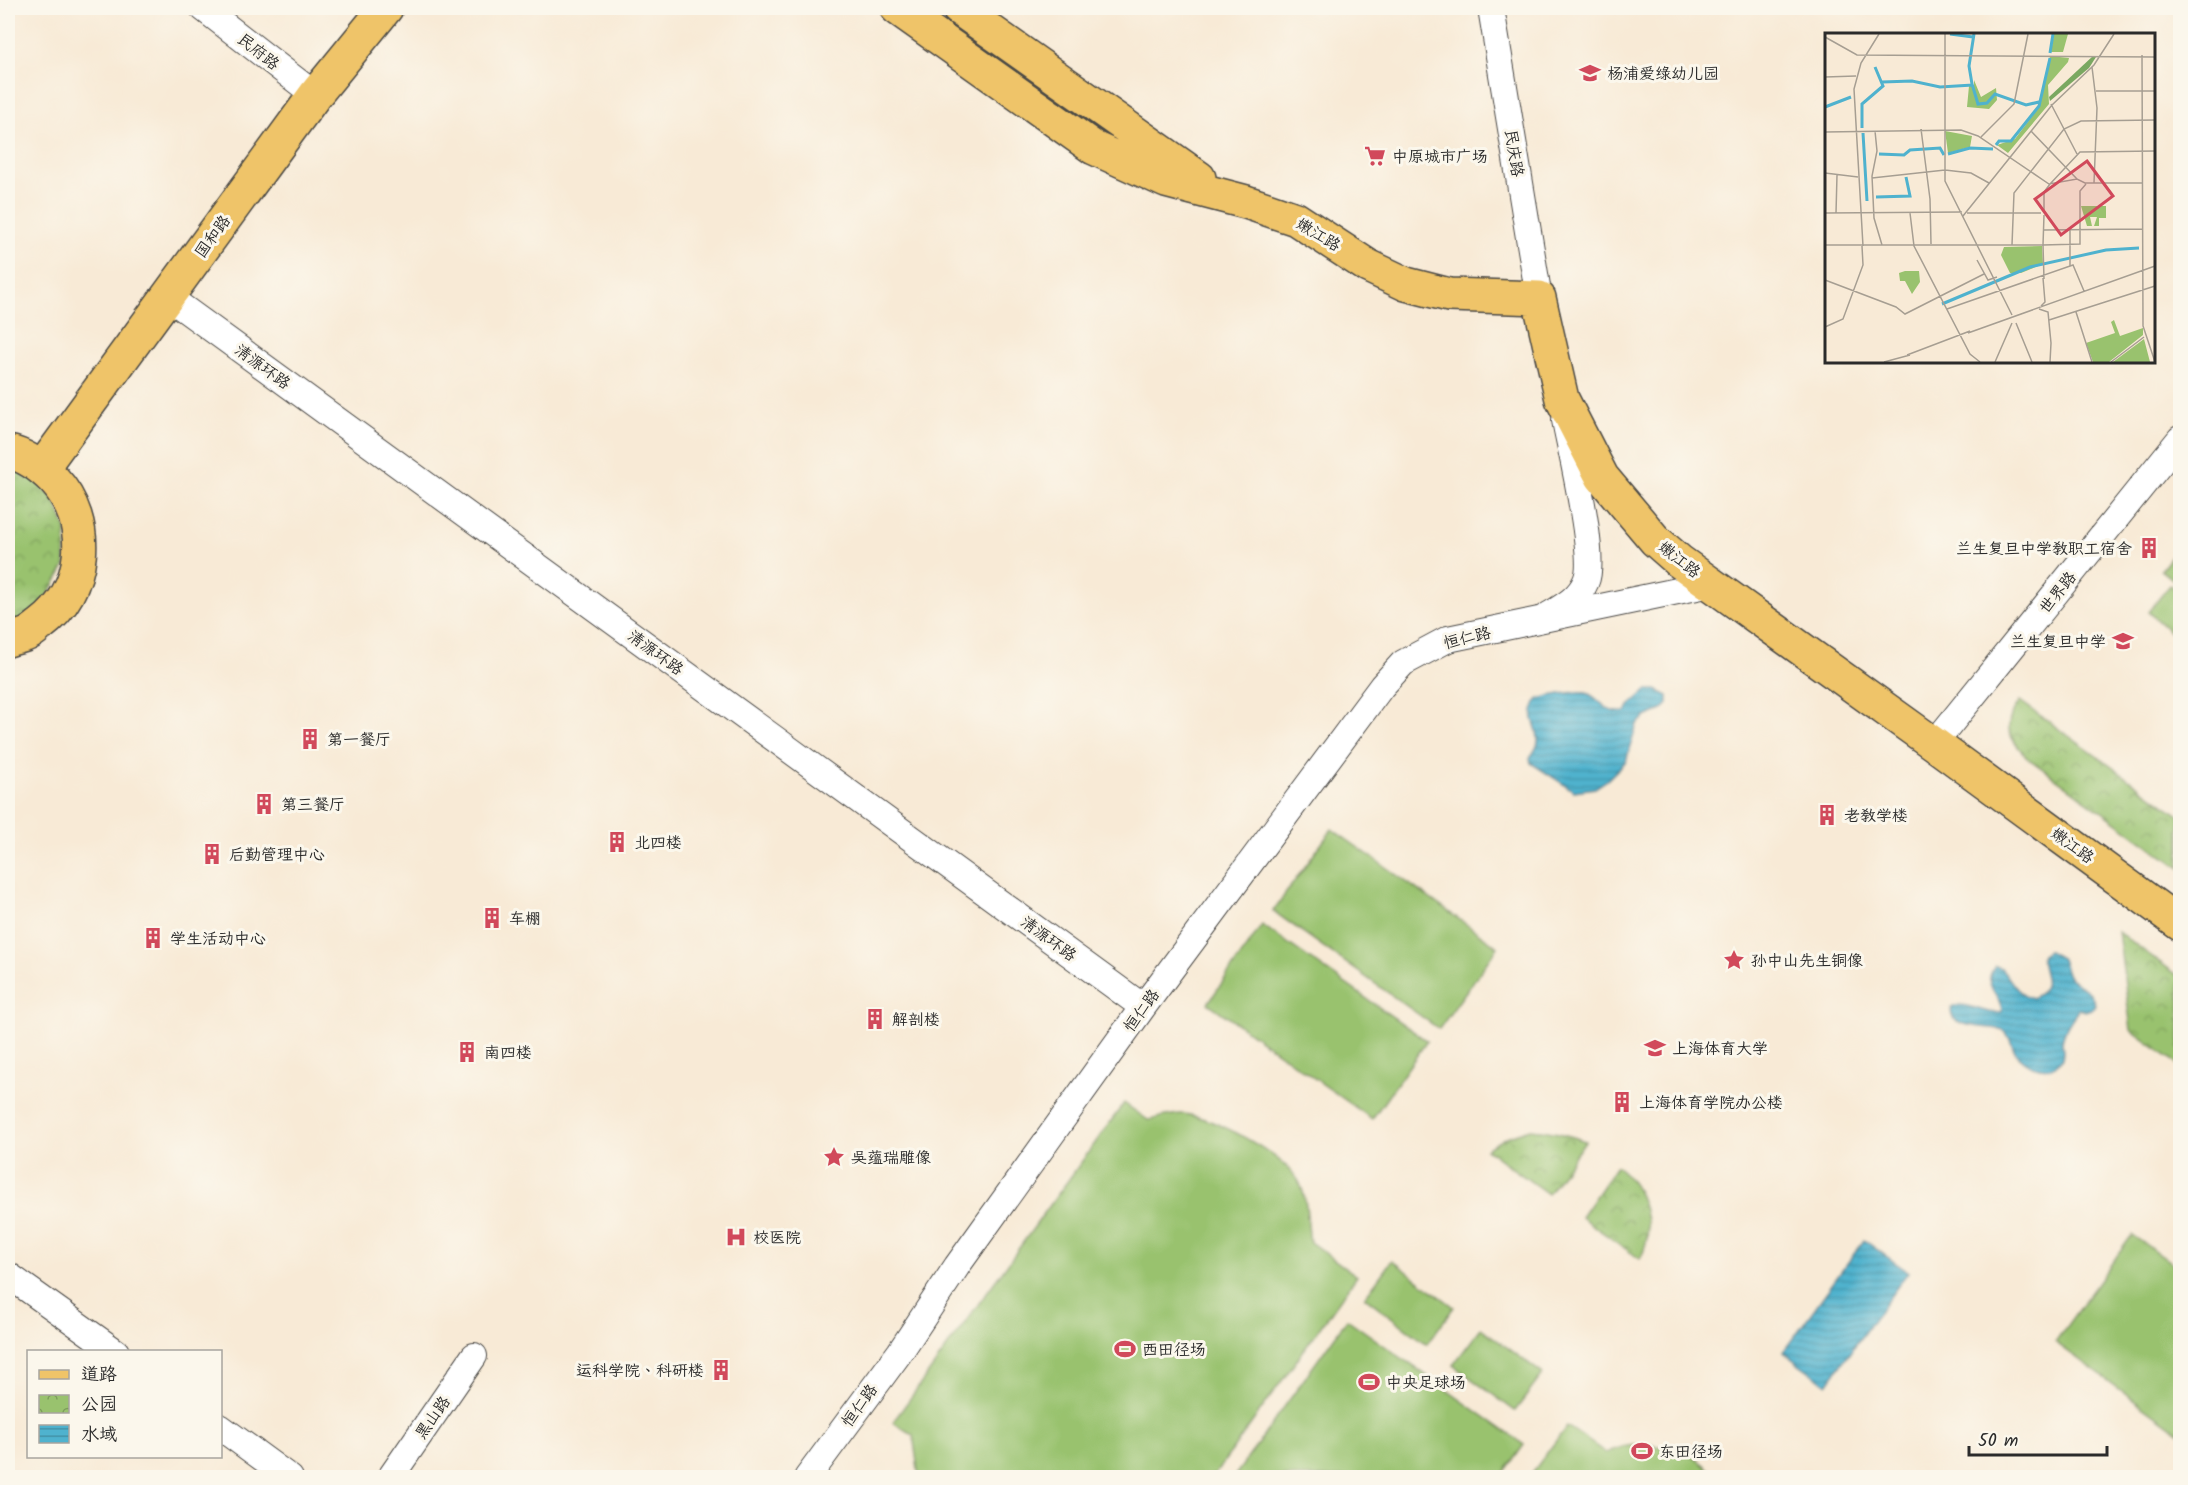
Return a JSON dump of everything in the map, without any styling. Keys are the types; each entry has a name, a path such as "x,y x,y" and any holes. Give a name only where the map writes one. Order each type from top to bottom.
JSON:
{"main road":[{"name":"国和路","path":"42,468 315,95 386,8"},
{"name":"嫩江路","path":"897,8 1094,148 1167,181 1246,202 1296,219 1368,266 1406,284 1449,296 1539,298 1562,399 1602,477 1655,540 1679,561 2181,924"},
{"name":"嫩江路","path":"958,8 1160,152 1202,179 1246,202"},
{"path":"8,452 42,468 65,492 78,523 81,556 72,588 53,616 26,635 8,640"}],"street":[{"name":"民府路","path":"203,8 315,95"},
{"name":"民庆路","path":"1491,8 1539,298"},
{"name":"清源环路","path":"168,297 1143,1007"},
{"name":"恒仁路","path":"1536,622 1575,599 1587,580 1589,570 1586,532 1562,399"},
{"name":"世界路","path":"1934,744 2181,439"},
{"name":"恒仁路","path":"807,1478 900,1352 957,1266 1143,1007 1382,686 1403,663 1448,639 1711,584"},
{"path":"8,1275 113,1350"},
{"name":"黑山路","path":"390,1478 474,1356"},
{"path":"222,1428 290,1478"}],"green space":[{"path":"8,464 32,477 54,499 66,529 65,566 40,609 8,627"},
{"path":"2180,546 2180,585 2161,570"},
{"path":"2170,585 2180,593 2180,641 2148,612"},
{"path":"2020,701 2180,816 2180,868 2029,759 2016,745 2010,732 2010,718"},
{"path":"1332,829 1498,947 1439,1029 1273,911"},
{"path":"1262,925 1427,1041 1372,1119 1208,1003"},
{"path":"2118,932 2180,977 2180,1066 2131,1030"},
{"name":"西田径场","path":"1124,1103 1148,1120 1184,1114 1197,1117 1212,1122 1263,1148 1298,1180 1305,1202 1310,1242 1357,1276 1213,1477 919,1477 913,1435 893,1422"},
{"path":"1530,1129 1558,1133 1585,1141 1548,1194 1486,1149 1506,1137"},
{"path":"1616,1166 1634,1185 1644,1209 1647,1235 1640,1259 1581,1217"},
{"path":"2132,1235 2180,1269 2180,1433 2055,1342"},
{"path":"1392,1260 1454,1307 1427,1344 1365,1297"},
{"name":"中央足球场","path":"1347,1319 1524,1445 1501,1477 1234,1477"},
{"path":"1481,1328 1543,1374 1515,1411 1453,1365"},
{"name":"东田径场","path":"1567,1426 1606,1453 1628,1446 1663,1447 1696,1459 1718,1477 1529,1477"}],"water":[{"path":"1647,690 1656,690 1668,696 1668,704 1637,724 1626,761 1607,780 1595,788 1574,791 1531,763 1530,758 1538,743 1533,712 1538,699 1578,692 1595,697 1609,710 1626,712 1629,706"},
{"path":"2048,951 2062,959 2068,976 2090,993 2095,1004 2092,1009 2086,1011 2079,1009 2068,1024 2062,1042 2061,1060 2052,1067 2040,1068 2020,1058 2004,1030 1961,1024 1952,1015 1952,1007 1964,1005 1989,1012 2002,1012 1990,980 1995,966 2001,968 2022,993 2032,998 2040,993 2046,983 2041,961 2042,955"},
{"path":"1864,1240 1908,1272 1827,1384 1783,1352"}],"place":[{"name":"杨浦爱绿幼儿园","path":"1590,73"},
{"name":"中原城市广场","path":"1375,156"},
{"name":"兰生复旦中学教职工宿舍","path":"2149,548"},
{"name":"兰生复旦中学","path":"2123,641"},
{"name":"第一餐厅","path":"310,739"},
{"name":"第三餐厅","path":"264,804"},
{"name":"老教学楼","path":"1827,815"},
{"name":"北四楼","path":"617,842"},
{"name":"后勤管理中心","path":"212,854"},
{"name":"车棚","path":"492,918"},
{"name":"学生活动中心","path":"153,938"},
{"name":"孙中山先生铜像","path":"1734,960"},
{"name":"解剖楼","path":"875,1019"},
{"name":"上海体育大学","path":"1655,1048"},
{"name":"南四楼","path":"467,1052"},
{"name":"上海体育学院办公楼","path":"1622,1102"},
{"name":"吴蕴瑞雕像","path":"834,1157"},
{"name":"校医院","path":"736,1237"},
{"name":"西田径场","path":"1125,1349"},
{"name":"运科学院、科研楼","path":"721,1370"},
{"name":"中央足球场","path":"1369,1382"},
{"name":"东田径场","path":"1642,1451"}]}
